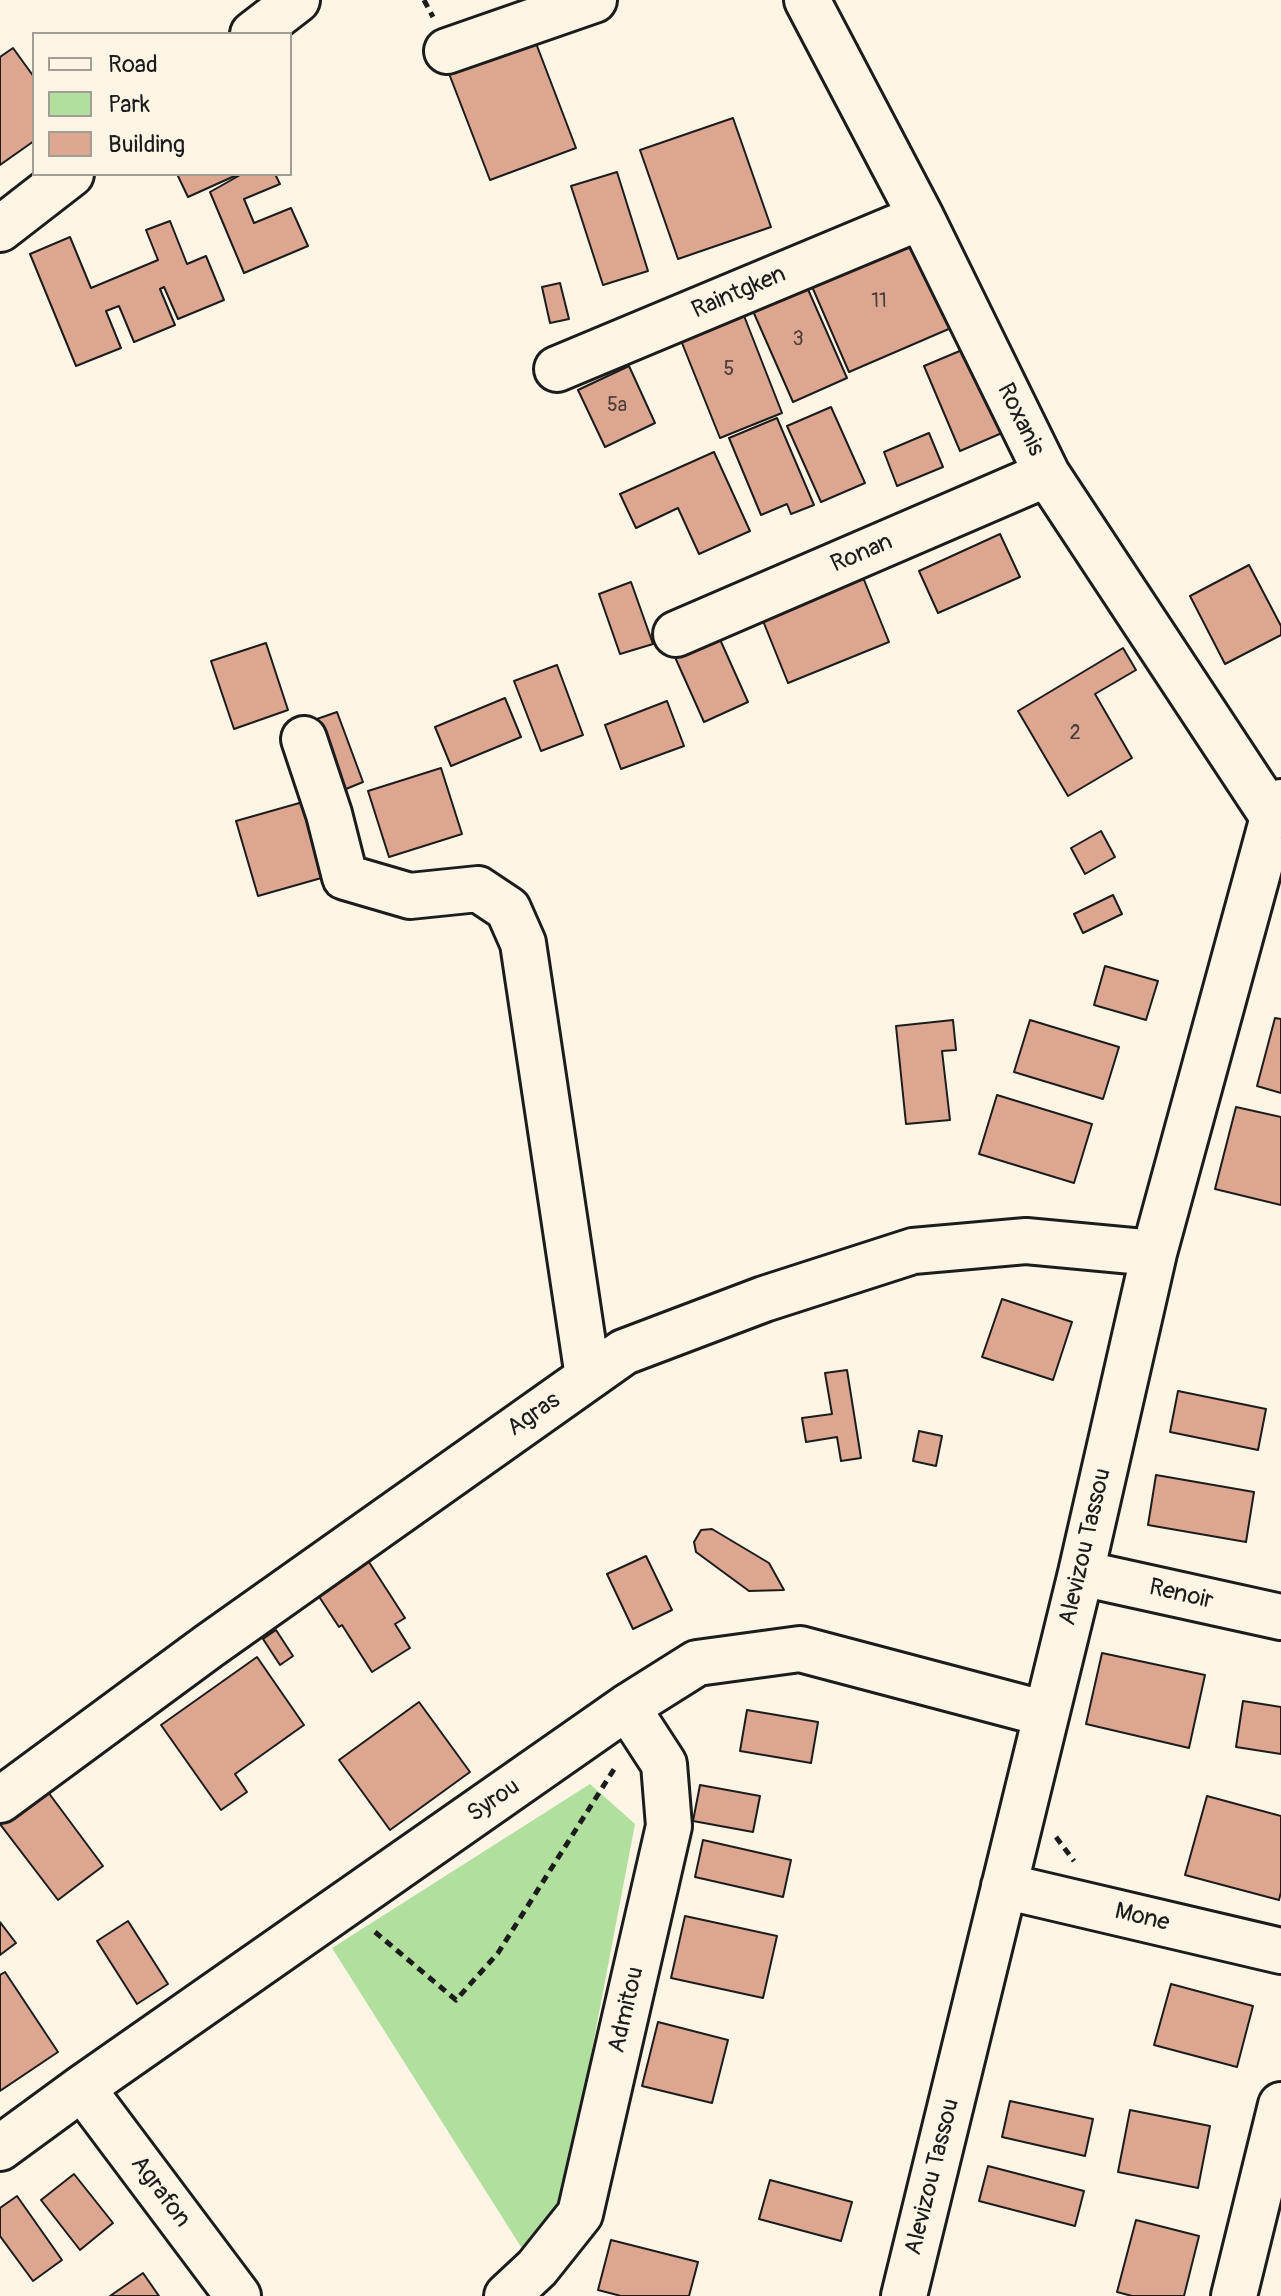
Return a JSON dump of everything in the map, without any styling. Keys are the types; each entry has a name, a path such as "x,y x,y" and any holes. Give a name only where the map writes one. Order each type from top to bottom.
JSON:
{"street":[{"path":"256,32 297,0"},
{"path":"447,51 594,0"},
{"name":"Roxanis","path":"807,0 921,217 1047,474 1277,810"},
{"path":"0,229 68,176"},
{"name":"Raintgken","path":"557,369 921,217"},
{"name":"Ronan","path":"676,634 1047,474"},
{"path":"304,739 329,814 345,877 410,896 478,889 508,909 523,943 588,1377"},
{"name":"Alevizou Tassou","path":"904,2296 1081,1573 1154,1253 1277,810"},
{"name":"Agras","path":"0,1800 209,1646 624,1352 764,1299 913,1251 1026,1241 1154,1253"},
{"name":"Renoir","path":"1081,1573 1281,1617"},
{"name":"Syrou","path":"0,2148 344,1906 634,1717 697,1663 800,1649 1046,1714"},
{"name":"Admitou","path":"507,2296 537,2268 580,2214 669,1826 664,1764 634,1717"},
{"name":"Mone","path":"1004,1886 1281,1951"},
{"name":"Agrafon","path":"82,2088 238,2296"},
{"path":"1234,2296 1281,2105"}],"path":[{"path":"344,1906 456,2000 498,1953 634,1717"}],"green space":[{"path":"590,1784 635,1824 586,2081 568,2202 523,2250 332,1948"}],"building":[{"path":"534,38 576,148 490,180 448,71"},
{"path":"13,48 32,74 32,142 0,165 0,57"},
{"path":"733,118 771,227 678,259 640,150"},
{"path":"617,172 648,271 603,285 571,186"},
{"path":"178,176 235,176 188,197"},
{"path":"238,176 276,176 280,184 244,199 254,223 291,208 308,246 244,273 210,192"},
{"path":"170,221 187,264 206,256 224,300 178,319 164,287 160,289 175,325 134,342 119,306 106,311 121,348 76,366 30,254 70,237 91,288 158,260 146,230"},
{"path":"909,232 951,328 849,372 807,275"},
{"path":"803,278 847,378 793,402 749,302"},
{"path":"560,283 569,319 550,323 542,287"},
{"path":"739,303 782,413 720,438 676,328"},
{"path":"974,345 1009,430 960,451 924,366"},
{"path":"629,366 655,423 605,447 578,390"},
{"path":"831,407 865,483 821,502 787,426"},
{"path":"777,418 814,505 791,514 787,504 761,515 729,438"},
{"path":"929,433 943,467 897,486 884,452"},
{"path":"714,452 750,531 699,554 678,508 636,528 620,494"},
{"path":"1000,534 1020,577 938,613 919,571"},
{"path":"856,560 889,642 788,683 755,601"},
{"path":"1249,565 1281,626 1281,635 1225,664 1190,596"},
{"path":"631,582 653,644 620,654 599,594"},
{"path":"714,626 748,702 704,722 670,646"},
{"path":"266,643 288,710 234,729 211,661"},
{"path":"1123,648 1136,670 1095,694 1132,758 1068,796 1018,711"},
{"path":"557,665 583,735 541,751 514,681"},
{"path":"505,698 521,737 451,766 435,727"},
{"path":"667,701 684,746 621,769 605,725"},
{"path":"337,712 363,782 341,791 314,720"},
{"path":"441,768 462,834 389,857 368,791"},
{"path":"317,798 339,873 258,896 236,821"},
{"path":"1101,831 1115,857 1085,874 1071,848"},
{"path":"1113,895 1122,914 1083,933 1074,914"},
{"path":"1105,966 1158,981 1146,1020 1094,1005"},
{"path":"1275,1018 1281,1019 1281,1093 1257,1086"},
{"path":"953,1020 956,1050 942,1051 950,1120 906,1124 896,1026"},
{"path":"1030,1020 1119,1047 1103,1099 1014,1072"},
{"path":"997,1095 1092,1124 1074,1183 979,1154"},
{"path":"1236,1107 1281,1117 1281,1205 1215,1189"},
{"path":"1002,1299 1072,1322 1053,1380 982,1357"},
{"path":"847,1370 861,1458 841,1461 837,1437 806,1442 802,1418 832,1414 825,1373"},
{"path":"1178,1391 1266,1409 1258,1450 1170,1432"},
{"path":"919,1431 942,1436 936,1466 913,1461"},
{"path":"1156,1475 1254,1492 1246,1542 1148,1525"},
{"path":"712,1529 769,1563 784,1590 749,1591 696,1552 694,1542 701,1530"},
{"path":"646,1556 672,1610 633,1629 607,1574"},
{"path":"367,1559 405,1618 395,1624 410,1648 372,1672 316,1592"},
{"path":"276,1630 293,1656 280,1665 263,1639"},
{"path":"1102,1653 1205,1675 1189,1748 1086,1724"},
{"path":"257,1657 304,1725 235,1774 247,1792 221,1810 161,1725"},
{"path":"1243,1701 1281,1707 1281,1754 1236,1747"},
{"path":"419,1702 470,1772 390,1830 339,1760"},
{"path":"747,1710 818,1722 811,1763 740,1751"},
{"path":"700,1785 760,1796 753,1832 693,1821"},
{"path":"45,1788 103,1866 58,1900 0,1824"},
{"path":"1207,1796 1281,1816 1279,1900 1185,1875"},
{"path":"703,1840 791,1860 783,1897 695,1877"},
{"path":"685,1916 777,1936 763,1998 671,1978"},
{"path":"128,1921 168,1984 137,2004 97,1941"},
{"path":"0,1922 16,1943 0,1955"},
{"path":"5,1972 58,2052 0,2091 0,1975"},
{"path":"1171,1984 1253,2006 1237,2067 1154,2045"},
{"path":"658,2022 728,2040 712,2103 642,2086"},
{"path":"1010,2101 1093,2119 1085,2156 1002,2137"},
{"path":"1130,2110 1210,2126 1198,2188 1118,2172"},
{"path":"988,2166 1084,2191 1075,2226 979,2201"},
{"path":"74,2174 113,2223 80,2250 41,2200"},
{"path":"770,2180 852,2202 841,2241 759,2219"},
{"path":"17,2196 62,2260 33,2281 0,2236 0,2208"},
{"path":"1136,2220 1199,2236 1184,2296 1132,2296 1117,2292"},
{"path":"611,2240 698,2262 689,2296 621,2296 598,2290"},
{"path":"143,2273 159,2296 110,2296"}]}
